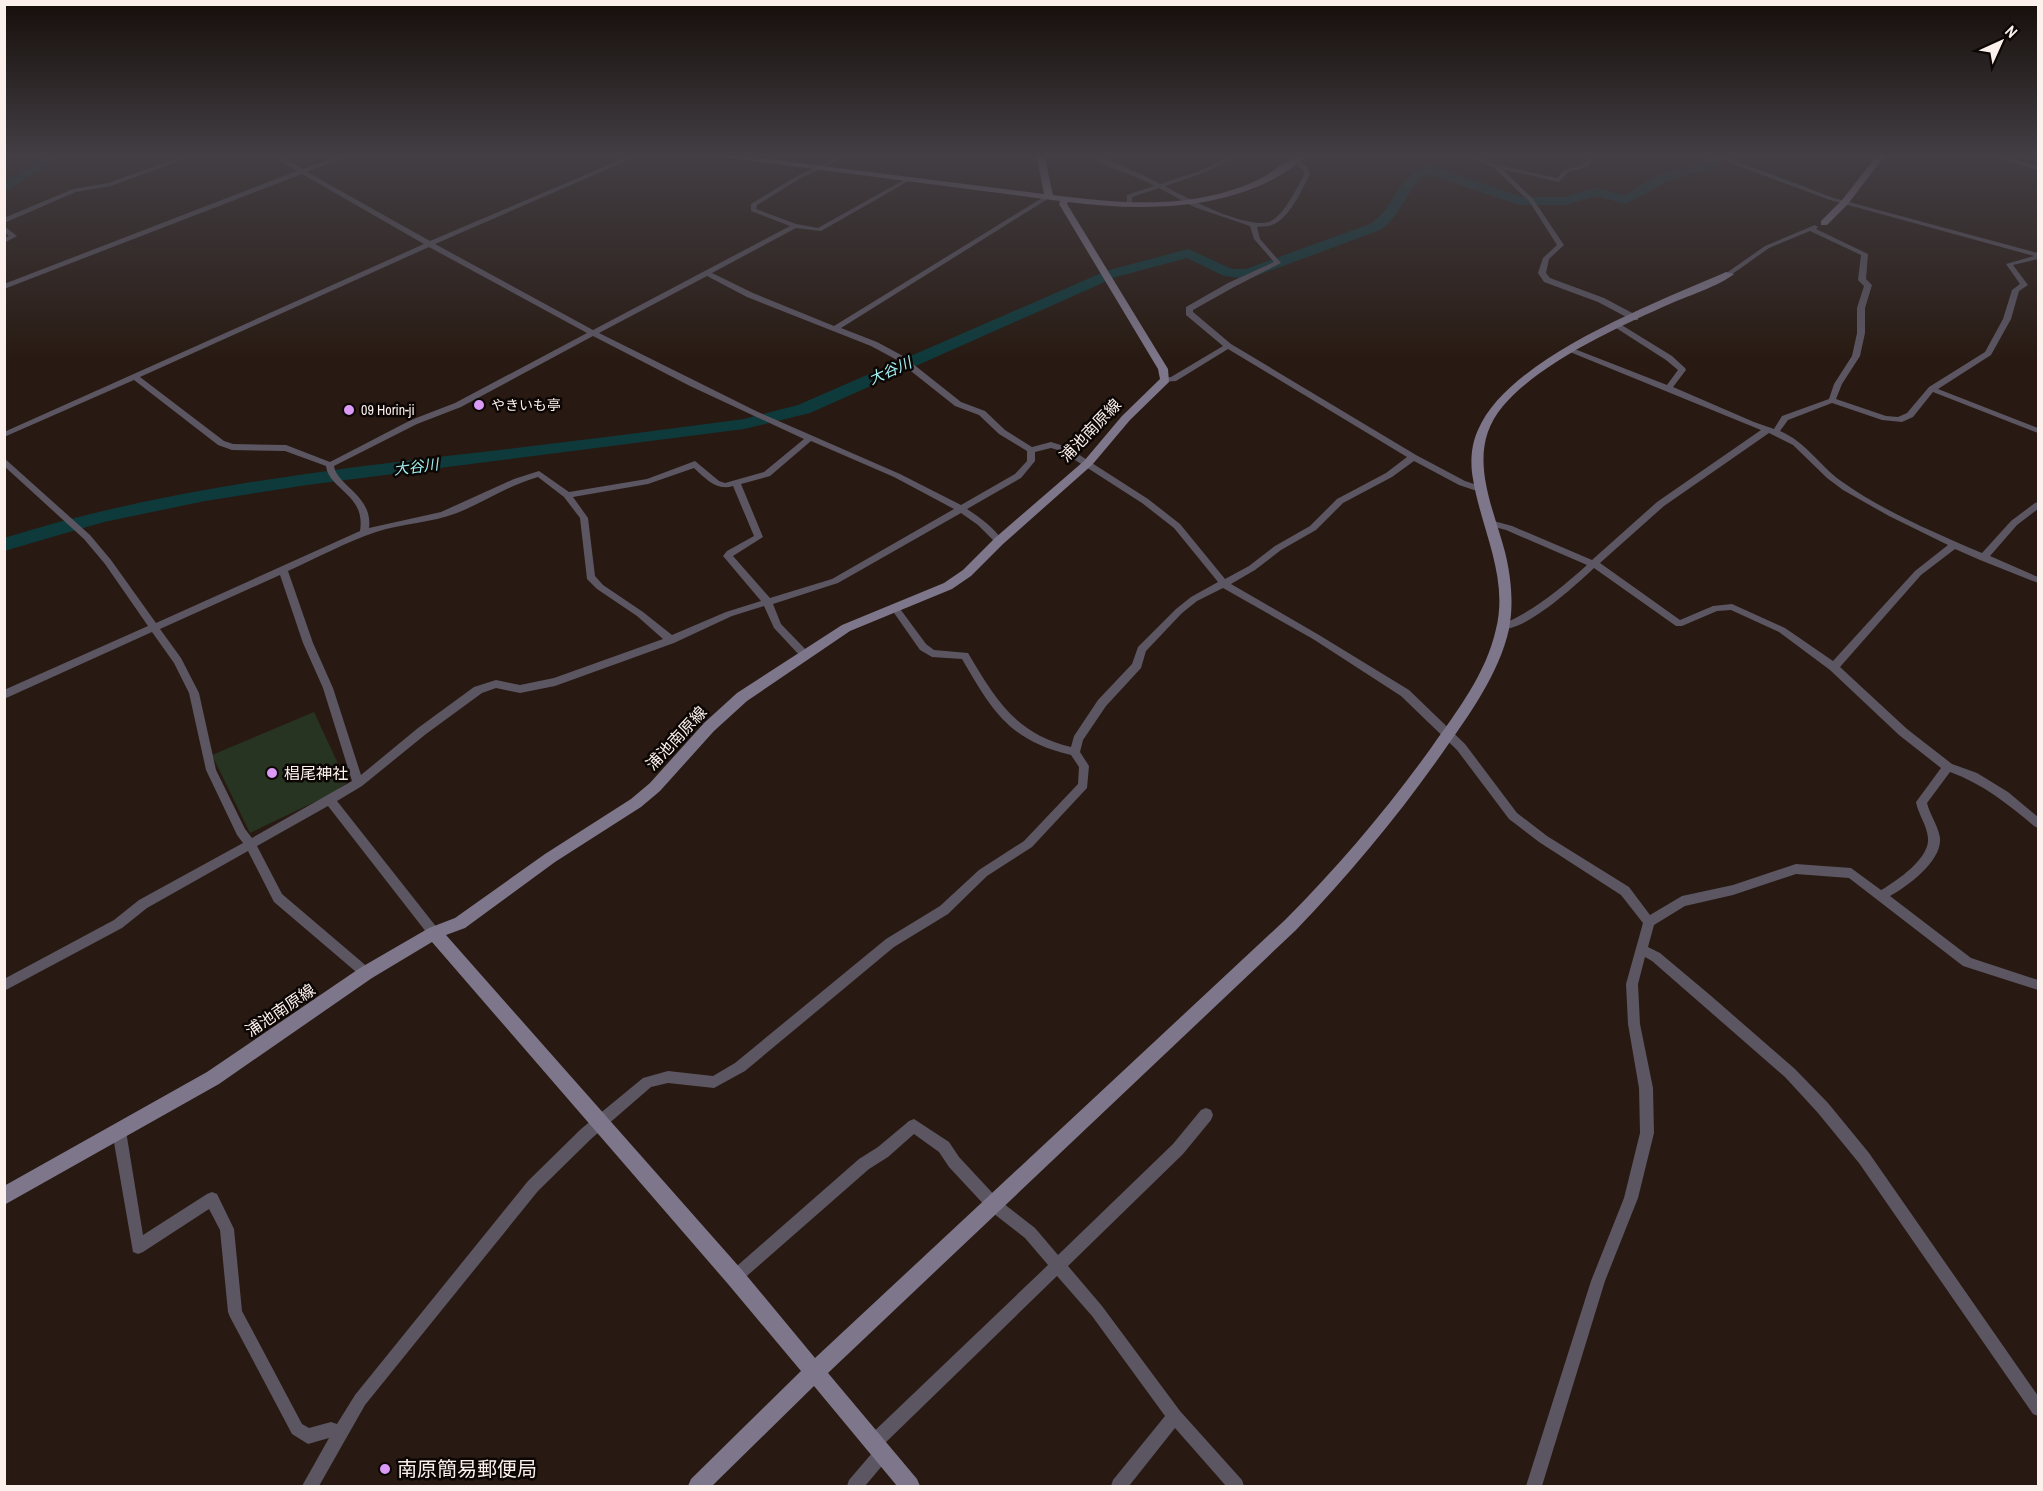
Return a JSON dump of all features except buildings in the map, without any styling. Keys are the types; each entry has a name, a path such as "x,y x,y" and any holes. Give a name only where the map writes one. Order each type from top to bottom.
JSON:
{"main road":[{"path":"1075,224 1158,359 1165,380"},
{"path":"698,1486 1287,927 1379,827 1448,733 1494,654 1503,627 1504,580 1480,489 1478,447 1483,429 1492,412 1543,366 1569,350 1729,274"},
{"name":"浦池南原線","path":"4,1196 213,1078 366,973 435,933 460,922 550,858 636,803 655,787 709,727 742,697 846,628 948,586 967,573 999,541 1088,463 1126,418 1165,380"},
{"path":"435,933 735,1278 910,1486"}],"street":[{"path":"4,287 167,224"},
{"path":"397,224 596,333 757,415 870,462 963,509 983,523 999,541"},
{"path":"4,435 477,224"},
{"path":"789,224 819,230 830,224"},
{"path":"834,329 1004,224"},
{"path":"1249,224 1270,224"},
{"path":"1547,224 1561,245 1546,258 1542,268 1544,276 1552,283 1601,300 1635,318"},
{"path":"1729,274 1767,247 1823,224"},
{"path":"1922,224 2038,256"},
{"path":"1253,225 1257,239 1278,263 1231,285 1189,309 1189,313 1228,346 1413,457 1462,483 1480,489"},
{"path":"332,472 414,422 458,405 795,226"},
{"path":"4,228 14,235 4,241"},
{"path":"1811,229 1865,254 1862,280 1868,285 1861,308 1862,333 1856,356 1838,384 1832,400"},
{"path":"1503,627 1515,625 1538,610 1647,515 1726,456 1770,432 1785,418 1832,400 1885,418 1899,420 1910,416 1932,388 1988,353 2007,319 2016,290 2024,285 2009,264 2038,256"},
{"path":"707,273 750,295 874,344 910,366 958,404 982,413 1002,432 1031,450 1051,445 1065,448 1088,463 1177,526 1224,584 1316,637 1405,693 1448,733 1514,816 1543,839 1625,891 1649,922"},
{"path":"1617,326 1669,358 1682,370 1669,387"},
{"path":"1165,380 1173,379 1228,346"},
{"path":"1569,350 1669,387 1801,446 1829,477 1846,489 1954,545 2038,580"},
{"path":"135,377 221,444 232,447 286,448 332,472 365,511 364,533"},
{"path":"1932,388 2038,431"},
{"path":"567,495 637,486 669,477 695,464 716,483 725,486 767,474 810,438"},
{"path":"4,986 118,924 143,904 358,783 422,730 478,690 496,684 520,689 555,682 671,640 767,601 835,581 1018,476 1031,462 1031,450"},
{"path":"1075,752 1078,739 1102,703 1137,665 1141,650 1152,636 1194,599 1224,584 1312,528 1340,501 1389,475 1413,457"},
{"path":"4,461 73,522 108,562 178,662 194,693 211,770 241,832 250,843 278,898 366,973"},
{"path":"4,695 382,525 452,512 519,479 539,474 567,495 584,518 591,577 600,587 640,614 671,640"},
{"path":"736,483 759,537 728,556 767,601 777,626 805,655"},
{"path":"1983,558 2014,523 2038,505"},
{"path":"1490,523 1509,528 1592,564 1679,624 1716,608 1732,607 1782,630 1834,667 1867,701 1948,767 1973,776 2037,819"},
{"path":"1834,667 1918,573 1954,545"},
{"path":"283,571 308,644 328,688 358,783"},
{"path":"310,1486 360,1400 505,1219 533,1186 600,1124 648,1082 668,1077 714,1082 741,1067 890,943 944,910 983,873 1028,844 1083,785 1084,766 1075,752 1028,736 1010,723 965,656 932,653 923,647 896,608"},
{"path":"1880,896 1896,889 1923,862 1934,844 1932,831 1923,814 1921,802 1948,767"},
{"path":"330,800 435,933"},
{"path":"1534,1486 1598,1281 1631,1198 1647,1133 1646,1088 1634,1024 1632,984 1649,922 1682,901 1732,890 1796,869 1851,873 1967,962 2038,985"},
{"path":"1643,950 1656,957 1706,999 1790,1073 1823,1108 1864,1158 2038,1409"},
{"path":"855,1486 877,1449 1058,1263 1178,1149 1206,1115"},
{"path":"735,1278 864,1164 883,1152 914,1126 944,1147 954,1162 994,1205 1030,1233 1058,1263 1175,1416 1236,1486"},
{"path":"119,1131 138,1247 212,1200 227,1229 235,1312 297,1429 308,1436 331,1430 340,1433"},
{"path":"1119,1486 1175,1416"}],"green space":[{"path":"314,712 347,783 331,794 250,833 212,755"}],"waterway":[{"name":"大谷川","path":"4,545 54,529 154,504 256,486 744,424 804,409 891,373 1111,274 1188,253 1229,273 1248,274 1380,224"}],"place":[{"name":"やきいも亭","path":"479,405"},
{"name":"09 Horin-ji","path":"349,410"},
{"name":"椙尾神社","path":"272,773"},
{"name":"南原簡易郵便局","path":"385,1469"}]}
